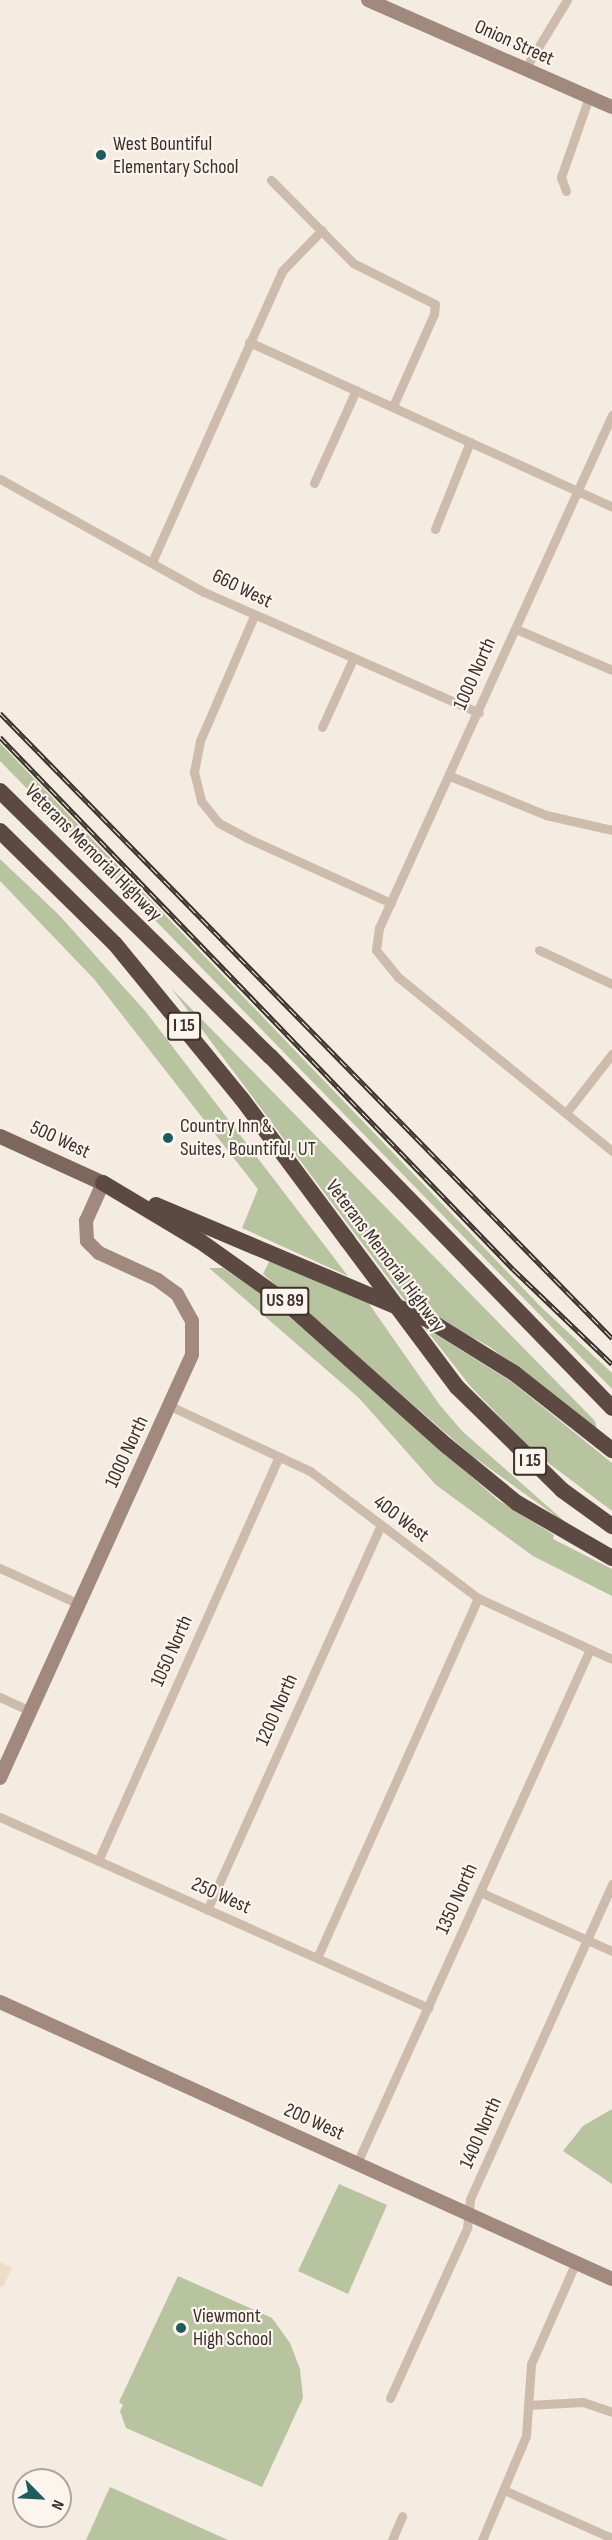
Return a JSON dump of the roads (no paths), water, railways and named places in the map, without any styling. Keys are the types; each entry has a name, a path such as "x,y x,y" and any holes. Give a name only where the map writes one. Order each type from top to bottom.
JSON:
{"highway":[{"name":"Veterans Memorial Highway","path":"0,791 270,1056 612,1408"},
{"name":"Veterans Memorial Highway","path":"0,831 122,952 234,1090 457,1387 554,1483 612,1526"},
{"name":"US 89","path":"103,1183 320,1271 430,1321 514,1373 612,1450"},
{"name":"US 89","path":"103,1183 200,1241 284,1301 447,1446 517,1503 612,1558"}],"main road":[{"name":"500 West","path":"0,1136 103,1183"}],"street":[{"name":"Onion Street","path":"368,0 612,107"},
{"path":"525,69 567,0"},
{"path":"566,191 561,177 589,97"},
{"path":"271,180 353,263 435,304 434,314 393,406"},
{"path":"152,562 282,271 322,231"},
{"path":"249,342 612,507"},
{"path":"314,483 356,390"},
{"name":"1000 North","path":"567,1113 398,977 376,950 379,928 479,714 612,415"},
{"path":"435,529 470,442"},
{"name":"660 West","path":"0,478 254,616 479,714"},
{"path":"254,616 200,741 194,772 201,801 219,823 391,903"},
{"path":"516,629 612,670"},
{"path":"322,727 353,659"},
{"path":"450,776 546,815 612,830"},
{"path":"539,950 612,984"},
{"path":"612,1054 567,1113 612,1151"},
{"name":"1000 North","path":"0,1778 192,1354 192,1321 182,1300 165,1284 99,1253 87,1241 86,1221 103,1183"},
{"name":"400 West","path":"170,1406 310,1472 478,1598 612,1659"},
{"name":"1050 North","path":"98,1861 279,1457"},
{"name":"1200 North","path":"207,1910 380,1526"},
{"path":"0,1568 80,1604"},
{"path":"317,1958 478,1598"},
{"name":"1350 North","path":"357,2163 590,1648"},
{"path":"0,1697 30,1711"},
{"name":"250 West","path":"0,1817 428,2008"},
{"name":"1400 North","path":"390,2398 467,2228 470,2199 612,1884"},
{"path":"480,1892 612,1951"},
{"name":"200 West","path":"0,2002 612,2279"},
{"path":"482,2540 526,2436 531,2364 576,2262"},
{"path":"528,2405 583,2402 612,2412"},
{"path":"504,2490 607,2538"},
{"path":"392,2540 402,2516"}],"railway":[{"path":"0,713 612,1338"},
{"path":"0,737 513,1269 612,1364"}],"place":[{"name":"West Bountiful Elementary School","path":"101,155"},
{"name":"Country Inn & Suites, Bountiful, UT","path":"168,1138"},
{"name":"Viewmont High School","path":"181,2328"}]}
